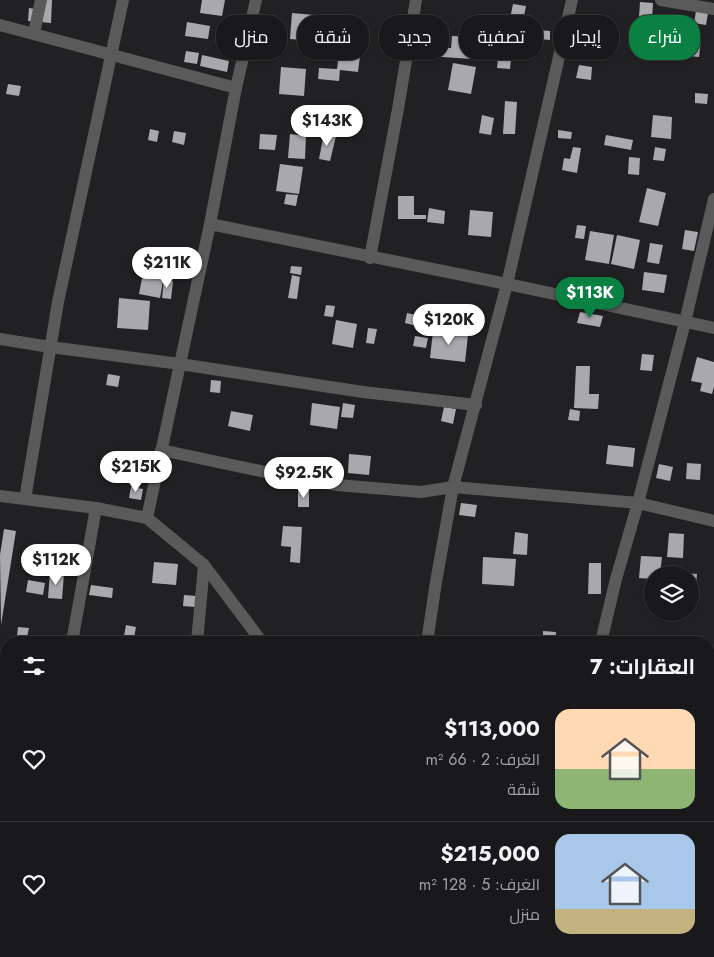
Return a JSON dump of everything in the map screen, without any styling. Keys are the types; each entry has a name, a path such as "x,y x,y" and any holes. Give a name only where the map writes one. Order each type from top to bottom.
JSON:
{"street":[{"path":"34,33 41,0"},
{"path":"24,500 58,302 123,0"},
{"path":"148,518 210,224 236,88 256,0"},
{"path":"370,258 416,0"},
{"path":"428,636 453,487 507,284 572,0"},
{"path":"661,0 714,9"},
{"path":"0,25 236,88"},
{"path":"602,636 685,322 714,199"},
{"path":"210,224 714,328"},
{"path":"0,338 50,347 180,364 363,392 476,405"},
{"path":"161,450 284,476 337,485 421,492 453,487 638,503 714,521"},
{"path":"0,496 96,508 148,518 204,565 257,636"},
{"path":"73,636 96,508"},
{"path":"198,636 204,565"}],"building":[{"path":"35,0 52,0 51,23 28,21 29,8 35,9"},
{"path":"202,0 225,0 222,15 200,13"},
{"path":"640,2 653,3 652,15 639,15"},
{"path":"513,4 526,6 524,15 511,14"},
{"path":"696,11 708,13 706,25 700,24 700,15 695,15"},
{"path":"292,13 315,15 297,15 297,40 290,39"},
{"path":"187,22 210,26 208,39 185,36"},
{"path":"543,30 550,31 550,40 543,39"},
{"path":"452,36 459,36 459,58 449,57 449,48 451,48"},
{"path":"186,51 199,53 197,64 184,62"},
{"path":"202,55 216,58 216,60 229,61 227,72 200,66"},
{"path":"338,60 360,60 358,72 340,70 339,81 318,79 319,68 337,69"},
{"path":"498,60 511,60 510,69 497,68"},
{"path":"453,63 476,67 471,94 448,90"},
{"path":"579,65 592,67 591,80 576,78"},
{"path":"281,67 306,69 304,96 279,94"},
{"path":"8,84 21,86 19,96 6,94"},
{"path":"695,93 708,94 707,104 695,103"},
{"path":"505,101 517,102 515,134 503,134"},
{"path":"482,115 494,118 491,135 479,133"},
{"path":"653,115 672,117 671,139 651,137"},
{"path":"150,129 159,131 157,142 148,140"},
{"path":"558,130 572,132 571,139 558,138"},
{"path":"174,131 186,133 184,145 172,142"},
{"path":"324,133 336,136 330,161 319,159"},
{"path":"260,134 277,135 275,150 259,149"},
{"path":"290,134 306,136 305,159 288,158"},
{"path":"606,135 633,140 631,150 604,145"},
{"path":"573,147 581,148 577,173 562,170 564,158 570,159"},
{"path":"655,147 666,149 664,161 653,160"},
{"path":"629,157 640,158 639,175 628,174"},
{"path":"280,164 303,167 299,194 276,191"},
{"path":"647,188 666,193 658,226 639,222"},
{"path":"286,194 298,195 296,206 284,204"},
{"path":"398,196 414,196 414,215 426,215 426,219 398,219"},
{"path":"429,208 445,211 444,224 427,222"},
{"path":"470,210 493,212 491,237 468,235"},
{"path":"577,225 586,226 584,239 575,238"},
{"path":"685,230 698,232 694,251 682,249"},
{"path":"590,231 614,235 609,264 585,260"},
{"path":"617,235 640,240 634,269 611,264"},
{"path":"650,243 663,245 659,264 647,262"},
{"path":"291,266 302,267 301,275 290,273"},
{"path":"644,272 667,275 664,293 642,290"},
{"path":"143,273 164,276 160,298 139,294"},
{"path":"292,275 300,277 297,299 288,298"},
{"path":"164,279 173,281 171,299 162,298"},
{"path":"119,298 150,301 148,330 117,328"},
{"path":"326,305 335,306 333,317 324,316"},
{"path":"580,312 603,316 600,327 577,323"},
{"path":"407,313 420,316 417,326 405,323"},
{"path":"336,320 357,324 353,348 332,344"},
{"path":"368,328 377,329 374,344 366,343"},
{"path":"433,331 468,335 465,362 430,358"},
{"path":"415,336 428,338 426,348 413,346"},
{"path":"642,354 654,355 652,371 640,370"},
{"path":"697,357 714,362 714,387 712,394 700,391 702,383 691,381"},
{"path":"576,366 590,366 589,394 599,394 598,409 574,408"},
{"path":"108,374 120,376 118,387 106,385"},
{"path":"211,380 221,381 220,393 210,392"},
{"path":"312,403 340,407 337,429 310,425"},
{"path":"343,403 355,405 353,418 341,417"},
{"path":"444,407 456,409 453,424 441,421"},
{"path":"570,409 580,411 579,421 568,420"},
{"path":"231,411 253,415 250,431 228,426"},
{"path":"608,445 635,448 633,467 606,464"},
{"path":"349,454 371,456 369,475 348,473"},
{"path":"687,463 701,464 700,480 686,479"},
{"path":"659,464 673,467 670,481 656,478"},
{"path":"131,487 143,489 141,500 129,498"},
{"path":"298,491 309,491 309,507 298,507"},
{"path":"461,503 477,505 475,517 459,515"},
{"path":"283,526 302,527 300,563 290,562 291,547 281,546"},
{"path":"4,529 16,531 1,625 0,555"},
{"path":"515,532 528,534 527,555 513,554"},
{"path":"669,533 684,534 683,558 667,557"},
{"path":"641,556 662,557 661,566 644,566 644,578 639,578"},
{"path":"483,557 516,559 514,586 482,584"},
{"path":"154,562 178,564 176,585 152,583"},
{"path":"589,563 601,563 601,594 588,594"},
{"path":"50,572 64,574 62,599 48,598"},
{"path":"28,580 45,583 43,595 26,592"},
{"path":"91,585 113,588 112,598 89,595"},
{"path":"184,595 196,596 195,607 183,606"},
{"path":"126,625 136,627 134,636 124,636"},
{"path":"18,627 29,628 27,636 17,636"},
{"path":"543,631 556,632 556,636 543,636"}]}
